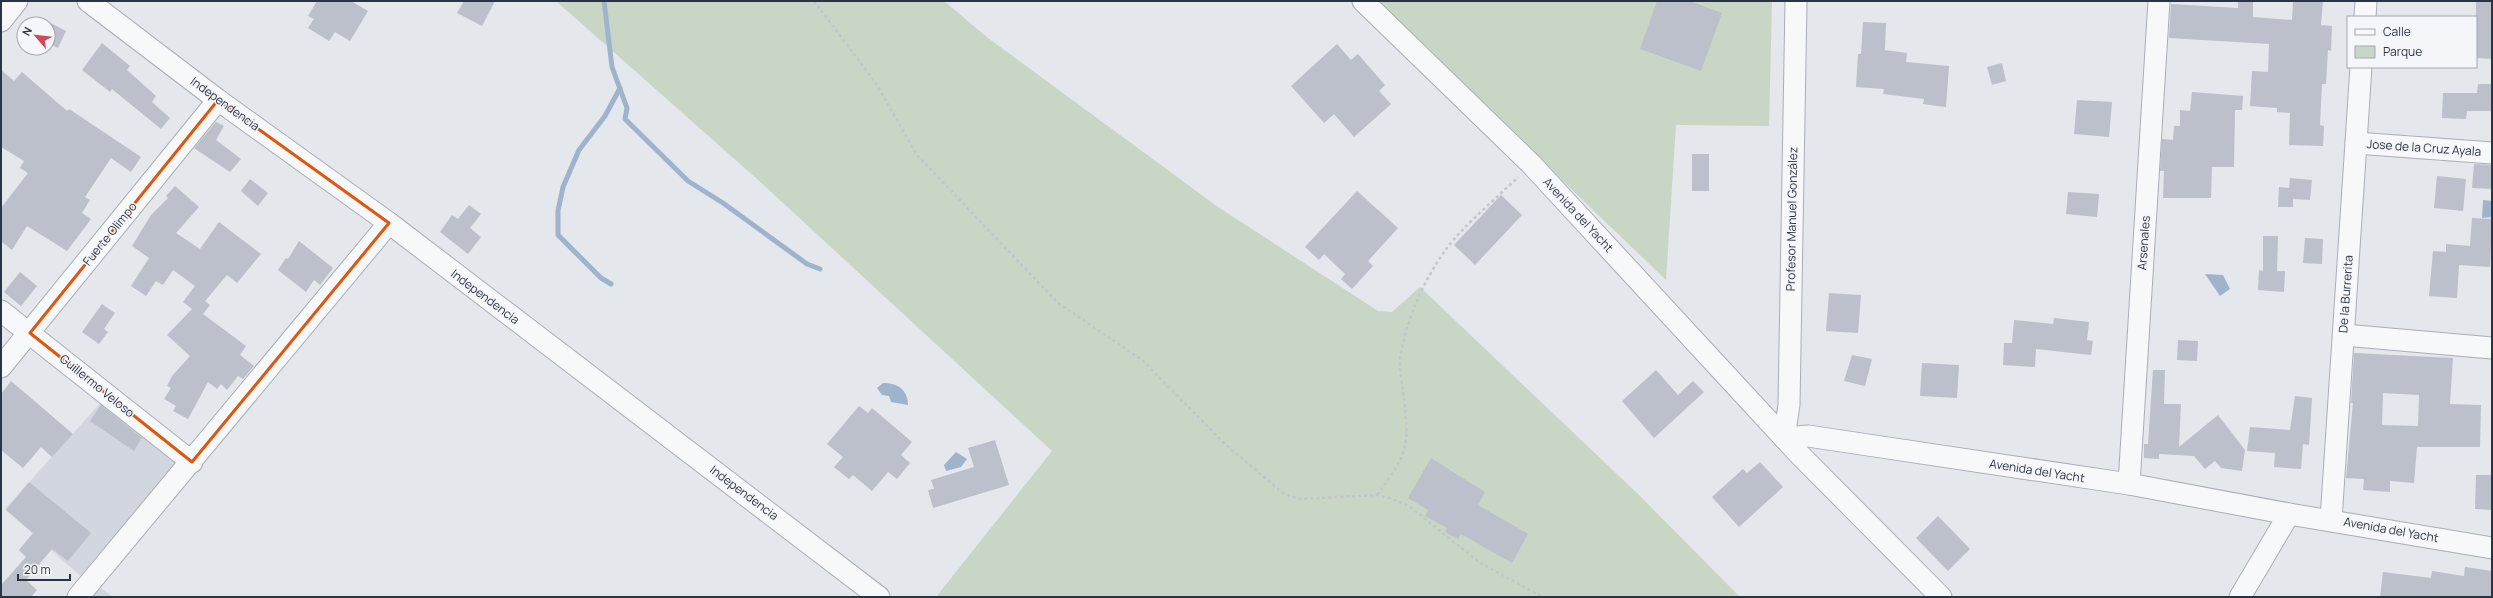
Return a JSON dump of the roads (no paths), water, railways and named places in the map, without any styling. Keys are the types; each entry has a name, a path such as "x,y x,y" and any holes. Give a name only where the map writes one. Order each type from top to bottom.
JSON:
{"street":[{"path":"1,21 17,1"},
{"name":"Independencia","path":"88,1 218,100 389,223 879,597"},
{"name":"Avenida del Yacht","path":"1363,1 1531,164 1784,438 1941,597"},
{"name":"Profesor Manuel González","path":"1784,438 1789,406 1796,1"},
{"name":"Arsenales","path":"2129,484 2159,1"},
{"path":"2364,16 2366,1"},
{"name":"De la Burrerita","path":"2331,520 2361,68"},
{"name":"Fuerte Olimpo","path":"1,368 218,100"},
{"name":"Jose de la Cruz Ayala","path":"2356,143 2492,152"},
{"path":"78,597 192,462 389,223"},
{"name":"Guillermo Veloso","path":"1,310 192,462"},
{"path":"2344,335 2492,348"},
{"name":"Avenida del Yacht","path":"1784,438 1808,436 2129,484 2289,514 2492,548"},
{"path":"2240,597 2289,514"}],"water":[{"path":"2483,200 2492,201 2492,217 2482,218"},
{"path":"2205,274 2223,275 2230,289 2220,296"},
{"path":"883,383 893,384 901,388 906,395 908,405 891,402 889,396 882,395 877,388"},
{"path":"956,452 967,459 961,467 946,471 944,465"}],"waterway":[{"path":"604,1 612,67 627,108 625,119 688,181 723,203 807,264 820,269"},
{"path":"611,284 601,278 558,235 558,211 563,187 579,150 605,116 620,88"}]}
